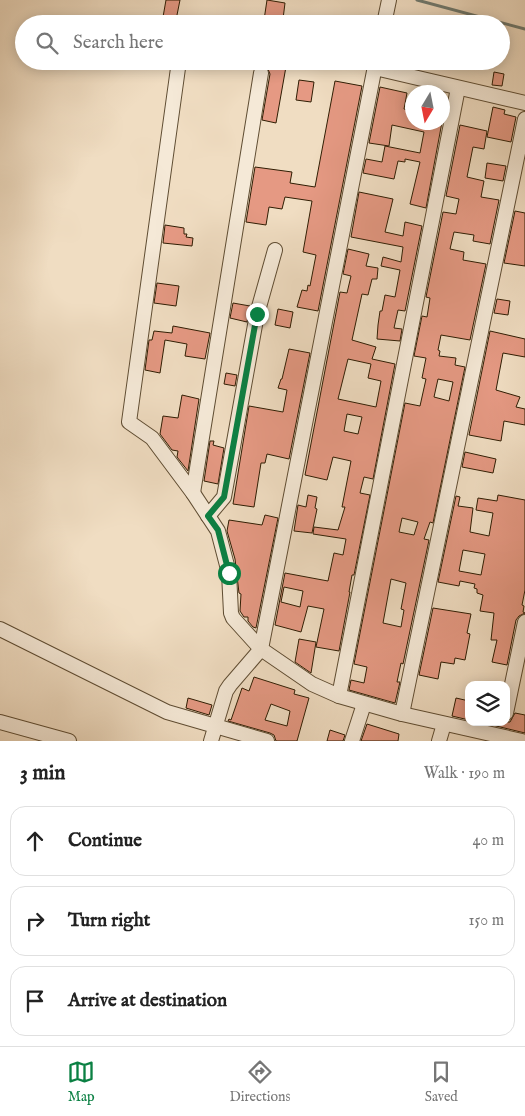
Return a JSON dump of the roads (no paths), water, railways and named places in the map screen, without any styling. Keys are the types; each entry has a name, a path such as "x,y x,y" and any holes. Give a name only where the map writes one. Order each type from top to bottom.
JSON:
{"street":[{"path":"178,70 129,422 152,438 218,530 229,573 231,613 233,618 261,649 312,684 338,696 498,738 522,741"},
{"path":"212,741 226,691 261,649 374,70"},
{"path":"393,70 525,104"},
{"path":"193,493 261,73"},
{"path":"338,696 458,88"},
{"path":"402,714 525,119"},
{"path":"208,516 224,497 257,314 275,250"},
{"path":"510,694 525,622"},
{"path":"0,628 167,712 267,741"},
{"path":"352,741 364,704"},
{"path":"0,722 39,737 69,741"},
{"path":"439,741 444,724"},
{"path":"498,738 502,726"}],"waterway":[{"path":"417,0 473,15"},
{"path":"510,25 525,29"}]}
